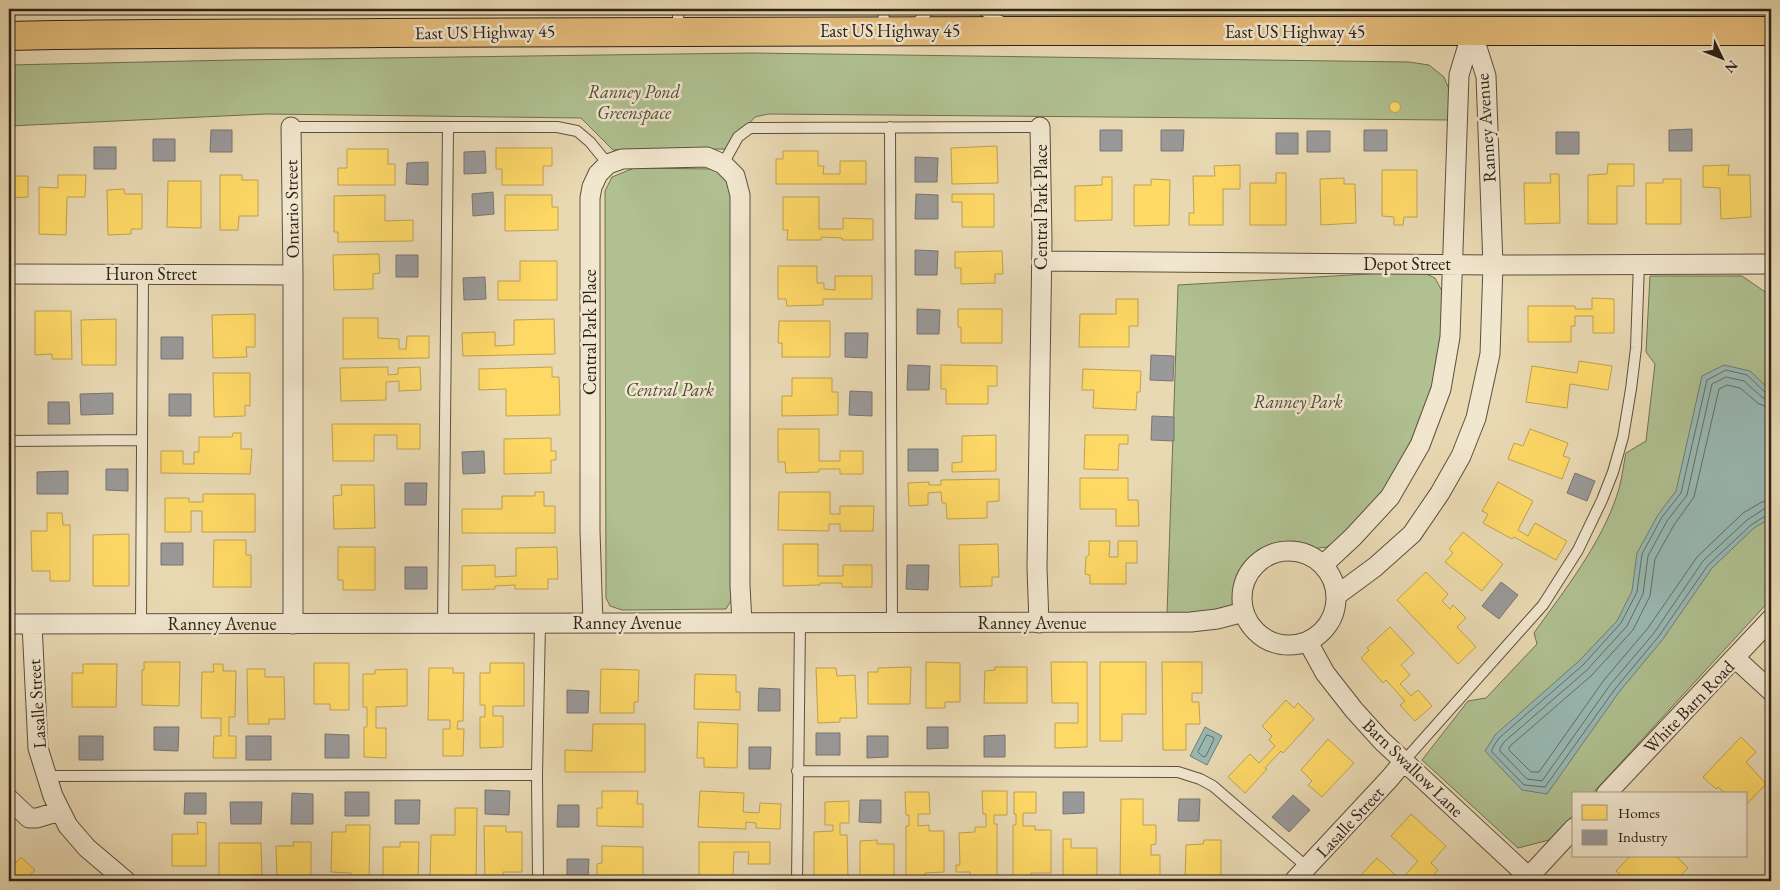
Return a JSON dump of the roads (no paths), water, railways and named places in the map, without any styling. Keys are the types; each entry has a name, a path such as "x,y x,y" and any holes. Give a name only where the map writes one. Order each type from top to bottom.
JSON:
{"main road":[{"name":"East US Highway 45","path":"9,36 678,20 891,24 1016,32 1771,31"}],"street":[{"name":"Ranney Avenue","path":"1323,565 1390,497 1420,445 1440,388 1450,337 1459,74 1472,32"},
{"name":"Ranney Avenue","path":"1337,595 1375,567 1412,534 1440,493 1461,456 1476,418 1490,354 1493,264 1486,76 1472,32"},
{"name":"Ontario Street","path":"291,126 294,624"},
{"name":"Central Park Place","path":"1039,623 1037,568 1042,260 1040,126"},
{"path":"608,164 622,159 707,158 723,164 735,176 740,195 740,585 742,623"},
{"name":"Central Park Place","path":"593,623 590,531 590,198 592,187 598,174 608,164"},
{"name":"Depot Street","path":"1042,260 1452,264 1771,264"},
{"name":"Huron Street","path":"9,274 293,275"},
{"path":"1290,551 1308,555 1323,565 1332,578 1337,595 1334,614 1324,631 1308,642 1293,646 1277,644 1262,638 1251,626 1244,612 1242,594 1247,577 1258,563 1273,554 1290,551"},
{"name":"Ranney Avenue","path":"9,624 1191,622 1217,619 1244,612"},
{"name":"White Barn Road","path":"1608,792 1771,619"},
{"name":"Lasalle Street","path":"32,624 38,748 53,796 68,826 86,848 126,881"},
{"name":"Barn Swallow Lane","path":"1308,642 1325,673 1354,710 1382,741 1529,880"},
{"path":"1735,658 1771,691"},
{"name":"Lasalle Street","path":"1294,881 1390,778 1404,760"},
{"path":"9,799 29,818 37,818 60,811"},
{"path":"1529,880 1572,830"}],"lane":[{"path":"891,24 923,18 930,9"},
{"path":"980,9 1016,32"},
{"name":"Ontario Street","path":"291,126 558,127 577,131 590,142 608,164"},
{"name":"Central Park Place","path":"723,164 738,137 750,128 1040,126"},
{"path":"443,623 448,127"},
{"path":"890,127 892,623"},
{"path":"1404,760 1544,605 1578,550 1602,500 1613,472 1631,389 1636,348 1639,263"},
{"path":"141,624 143,274"},
{"path":"9,441 142,440"},
{"path":"538,881 537,775 540,623"},
{"path":"797,881 800,623"},
{"path":"797,771 1178,772 1213,786 1307,868"},
{"path":"46,776 537,775"}],"water":[{"path":"1724,365 1750,371 1771,391 1771,518 1754,528 1712,568 1663,639 1619,692 1547,794 1522,790 1485,751 1495,735 1579,661 1617,621 1632,591 1637,553 1658,515 1676,491 1702,376"},
{"path":"1205,727 1222,736 1207,765 1190,756"}],"park label":[{"name":"Ranney Pond Greenspace","path":"634,102"},
{"name":"Central Park","path":"670,390"},
{"name":"Ranney Park","path":"1298,402"}]}
